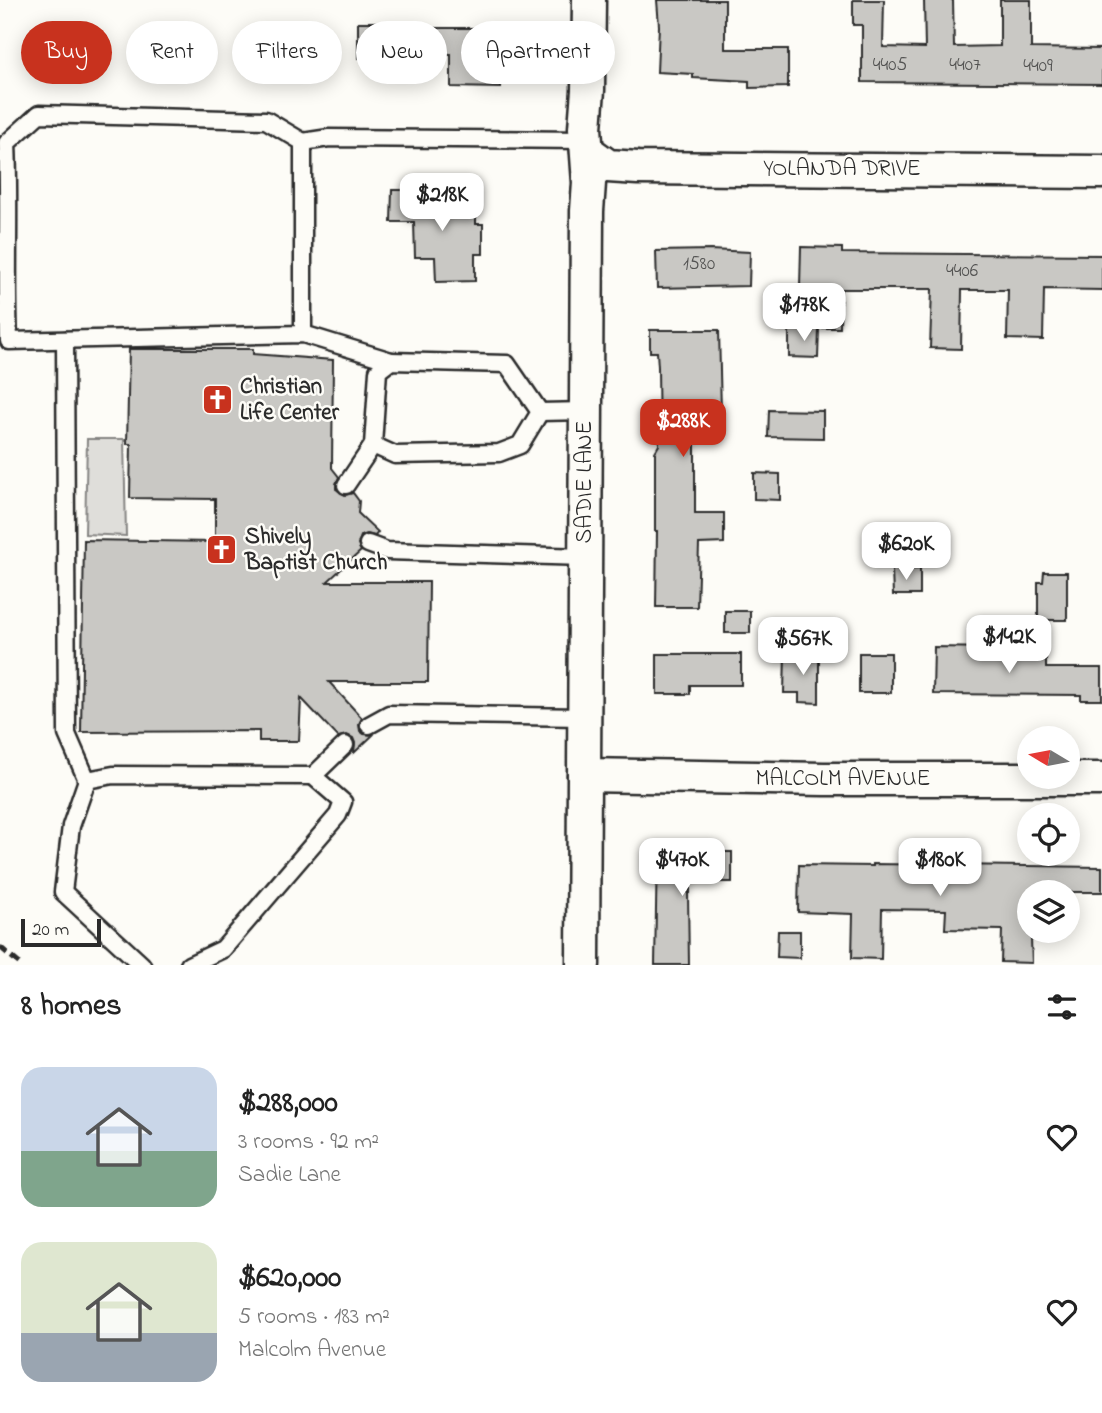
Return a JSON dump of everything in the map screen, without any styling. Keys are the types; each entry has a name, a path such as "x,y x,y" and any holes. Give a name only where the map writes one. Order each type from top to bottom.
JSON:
{"street":[{"name":"SADIE LANE","path":"583,965 589,0"},
{"name":"YOLANDA DRIVE","path":"586,145 608,166 638,168 1102,172"},
{"name":"MALCOLM AVENUE","path":"584,775 824,779 1102,779"}],"lane":[{"path":"540,412 507,364 391,361 303,334 9,341 6,288 9,207 7,143 39,114 266,120 303,142 329,138 586,145"},
{"path":"303,142 303,334"},
{"path":"65,340 67,733 87,780 71,826 63,892 142,965"},
{"path":"346,485 373,445 378,371 391,361"},
{"path":"540,412 586,411"},
{"path":"373,445 394,455 499,453 520,445 540,412"},
{"path":"368,544 387,551 585,557"},
{"path":"369,725 389,714 584,718"},
{"path":"313,776 345,745"},
{"path":"87,780 113,775 313,776 343,802 338,815 223,948 189,965"}],"shaded area":[{"path":"87,439 124,439 126,536 85,534"}],"building":[{"path":"657,0 725,0 725,49 788,49 788,87 749,88 749,81 693,78 693,74 657,72"},
{"path":"853,0 884,0 883,47 925,48 924,0 953,0 954,47 1000,46 1000,0 1031,0 1031,48 1102,49 1102,84 862,82 862,25 853,25"},
{"path":"447,28 461,28 461,84 501,84 501,88 451,87 451,54 447,54"},
{"path":"392,190 423,190 422,202 476,202 476,224 483,224 483,254 475,254 475,281 436,282 435,257 415,257 414,222 391,222"},
{"path":"801,247 842,248 842,253 1102,255 1102,290 1044,289 1043,340 1007,339 1008,290 962,290 961,349 930,348 932,289 841,289 840,328 799,328"},
{"path":"656,251 750,252 749,286 657,288"},
{"path":"789,329 819,329 818,358 789,357"},
{"path":"650,330 719,330 721,412 711,412 711,421 695,421 695,513 724,513 724,543 699,544 697,607 656,607 655,452 659,445 658,367 657,352 650,352"},
{"name":"Shively Baptist Church","path":"129,349 253,349 253,354 333,360 332,468 339,477 336,489 345,495 353,493 359,501 358,513 378,532 375,536 361,536 358,545 361,551 327,582 429,582 428,682 329,682 362,718 360,731 373,735 354,753 353,738 347,735 338,737 301,698 299,741 259,741 259,731 81,732 84,540 215,542 215,499 130,498 131,444 127,444"},
{"path":"769,410 823,411 823,438 768,437"},
{"path":"754,473 780,474 780,500 754,499"},
{"path":"892,569 920,569 920,595 893,595"},
{"path":"1044,572 1067,572 1067,620 1038,620 1038,582 1043,582"},
{"path":"725,611 750,611 750,633 725,633"},
{"path":"934,647 993,648 994,653 1046,653 1046,668 1102,668 1102,700 1081,700 1081,695 933,694"},
{"path":"859,653 891,653 891,693 859,693"},
{"path":"657,654 741,654 741,685 690,685 690,694 657,694"},
{"path":"785,654 819,654 819,703 799,702 799,693 784,693"},
{"path":"657,852 732,852 732,882 690,882 689,965 655,965"},
{"path":"799,865 1102,867 1102,892 1080,892 1080,880 1017,880 1017,943 1031,943 1032,963 1001,962 1002,930 945,929 946,910 882,909 881,959 852,958 853,914 798,912"},
{"path":"778,931 800,931 800,958 777,957"}],"railway":[{"path":"0,947 21,965"}],"place":[{"name":"Christian Life Center","path":"217,400"},
{"name":"Shively Baptist Church","path":"222,550"}]}
